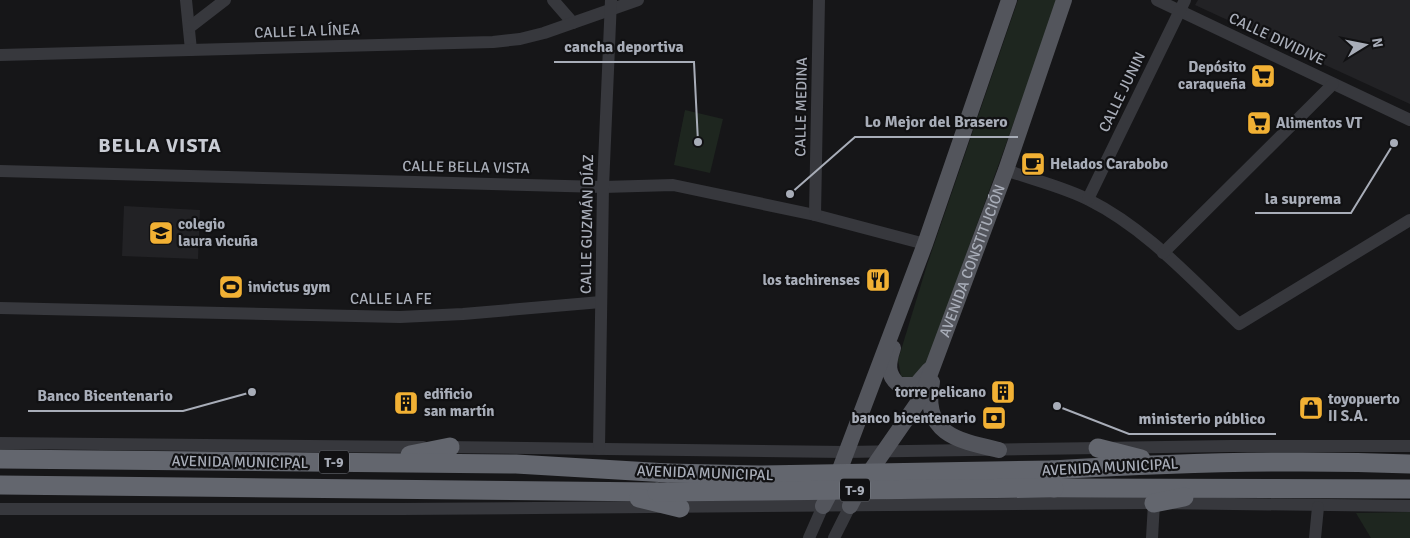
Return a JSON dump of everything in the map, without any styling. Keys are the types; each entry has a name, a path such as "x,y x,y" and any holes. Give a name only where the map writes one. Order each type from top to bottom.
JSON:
{"highway":[{"path":"374,463 450,447"},
{"path":"1098,448 1162,463"},
{"name":"AVENIDA MUNICIPAL","path":"0,460 516,464 668,473 1053,479 1221,488 1410,489"},
{"name":"AVENIDA MUNICIPAL","path":"0,485 657,492 1053,479 1162,463 1353,462 1410,464"},
{"path":"1154,503 1221,488"},
{"path":"608,491 680,508"}],"main road":[{"path":"940,350 928,371 916,384 899,385 890,375 890,357 926,244 1009,0"},
{"name":"AVENIDA CONSTITUCIÓN","path":"850,506 862,483 921,398 1006,170 1064,0"},
{"path":"823,506 926,244"},
{"path":"940,350 930,390 931,413 937,426 963,442 999,450"}],"street":[{"path":"186,0 191,50"},
{"path":"190,27 225,0"},
{"path":"553,0 572,23"},
{"name":"CALLE LA LÍNEA","path":"0,55 493,42 520,39 572,23 611,5 638,0"},
{"name":"CALLE MEDINA","path":"815,215 819,0"},
{"name":"CALLE DIVIDIVE","path":"1157,0 1182,6 1333,84 1410,120"},
{"name":"CALLE GUZMÁN DÍAZ","path":"599,449 603,187 611,5"},
{"name":"CALLE JUNIN","path":"1088,199 1182,6"},
{"path":"1163,253 1333,84"},
{"path":"1006,170 1088,199 1125,220 1239,324 1410,220"},
{"name":"CALLE BELLA VISTA","path":"0,172 603,187 673,185 815,215 926,244"},
{"name":"CALLE LA FE","path":"0,308 400,317 463,314 601,302"},
{"name":"AVENIDA MUNICIPAL","path":"0,443 845,452 1230,446 1410,446"},
{"path":"1152,538 1154,503"},
{"name":"AVENIDA MUNICIPAL","path":"0,509 680,508 1154,503 1318,507 1410,506"},
{"path":"809,538 823,506"},
{"path":"834,538 850,506"},
{"path":"1315,538 1318,507"}],"shaded area":[{"path":"1018,0 1058,0 923,374 912,381 901,376 898,360 927,265"},
{"path":"1198,0 1410,0 1410,104 1195,5"},
{"path":"685,110 723,119 710,173 674,165"},
{"name":"colegio laura vicuña","path":"124,206 200,210 198,259 122,256"},
{"path":"1410,512 1410,538 1371,538 1356,513"}],"place":[{"name":"Depósito caraqueña","path":"1263,76"},
{"name":"Alimentos VT","path":"1259,123"},
{"name":"cancha deportiva","path":"698,142"},
{"name":"la suprema","path":"1394,143"},
{"name":"Helados Carabobo","path":"1033,164"},
{"name":"Lo Mejor del Brasero","path":"790,194"},
{"name":"colegio laura vicuña","path":"161,233"},
{"name":"los tachirenses","path":"878,280"},
{"name":"invictus gym","path":"231,287"},
{"name":"Banco Bicentenario","path":"252,392"},
{"name":"torre pelicano","path":"1003,392"},
{"name":"edificio san martín","path":"406,403"},
{"name":"ministerio público","path":"1057,406"},
{"name":"toyopuerto II S.A.","path":"1311,408"},
{"name":"banco bicentenario","path":"994,418"}],"district":[{"name":"BELLA VISTA","path":"160,145"}]}
